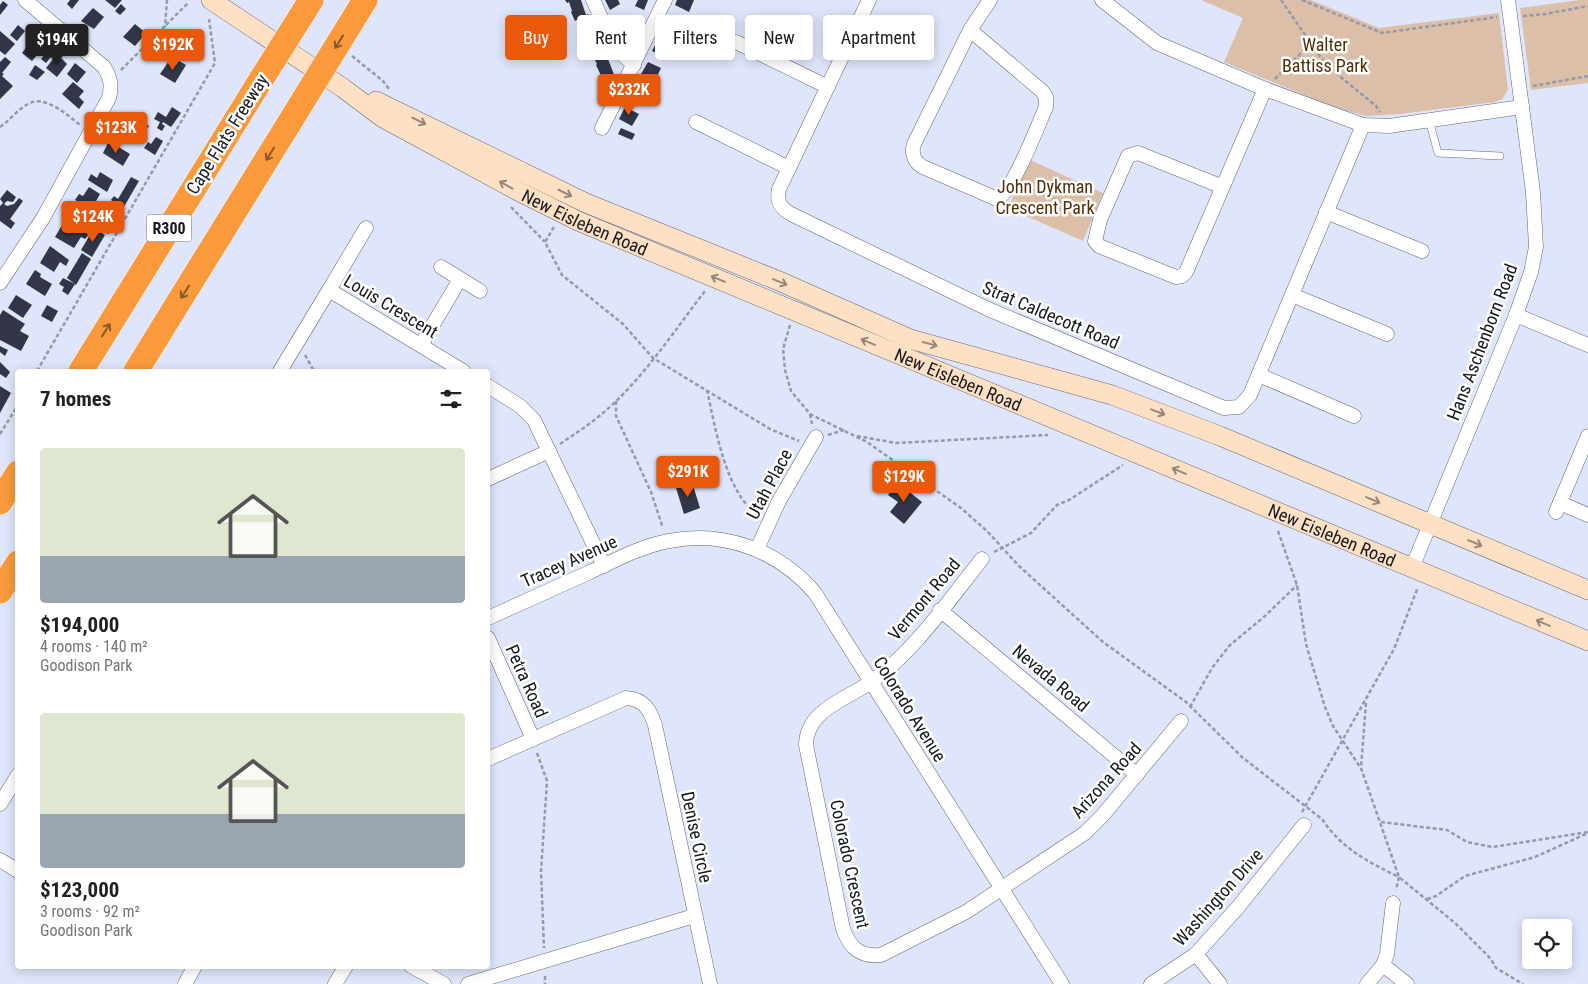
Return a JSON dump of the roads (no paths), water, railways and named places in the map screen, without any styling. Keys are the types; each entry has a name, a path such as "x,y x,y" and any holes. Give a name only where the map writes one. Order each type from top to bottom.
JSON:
{"highway":[{"name":"Cape Flats Freeway","path":"82,369 311,0"},
{"name":"R300","path":"137,369 364,0"},
{"path":"0,502 15,478"},
{"path":"0,591 15,568"}],"main road":[{"name":"New Eisleben Road","path":"210,9 343,88 383,118 516,190 578,221 1415,576 1588,641"},
{"name":"New Eisleben Road","path":"343,88 392,108 586,203 779,281 910,339 1112,395 1220,436 1588,590"}],"street":[{"path":"0,283 43,218 91,133 109,98 111,78 92,56 25,0"},
{"path":"592,0 616,48 634,65"},
{"path":"602,128 665,0"},
{"path":"970,30 1042,91 1046,97 1046,107 1013,180 1001,198 994,200 923,167 914,157 914,144 970,30 990,0"},
{"path":"1102,0 1157,43 1265,89 1363,125 1389,126 1522,107"},
{"name":"Hans Aschenborn Road","path":"1415,576 1430,524 1516,315 1531,272 1536,247 1534,192 1508,0"},
{"name":"Strat Caldecott Road","path":"863,2 828,87 777,195 784,211 988,309 1224,408 1234,409 1244,404 1259,375 1363,125"},
{"path":"736,42 828,87"},
{"path":"1223,187 1135,152 1128,156 1094,237 1099,246 1176,278 1182,276 1186,272 1223,187 1265,89"},
{"path":"696,122 789,168"},
{"path":"1326,212 1422,251"},
{"path":"329,290 366,228"},
{"path":"440,267 480,291"},
{"path":"421,345 460,279"},
{"name":"Louis Crescent","path":"281,369 329,290 460,369"},
{"path":"1292,295 1387,334"},
{"path":"1516,315 1588,345"},
{"path":"1259,375 1354,416"},
{"path":"490,387 528,412 538,428 604,566"},
{"path":"1588,436 1558,508 1588,515"},
{"name":"Utah Place","path":"757,549 769,521 814,442"},
{"path":"490,478 549,451"},
{"name":"Colorado Avenue","path":"668,541 709,538 731,541 757,549 784,563 815,593 1062,984"},
{"name":"Tracey Avenue","path":"490,617 637,551 668,541"},
{"name":"Vermont Road","path":"871,682 904,653 982,560"},
{"name":"Nevada Road","path":"940,610 1137,775"},
{"name":"Petra Road","path":"490,642 533,739"},
{"name":"Colorado Crescent","path":"871,682 821,713 811,723 806,733 808,755 847,941 862,954 870,956 881,955 966,912 1001,888"},
{"name":"Denise Circle","path":"490,758 626,698 640,701 647,707 655,725 694,916 710,984"},
{"name":"Arizona Road","path":"1001,888 1085,833 1137,775 1181,721"},
{"path":"0,804 15,780"},
{"name":"Washington Drive","path":"1150,984 1196,954 1240,906 1304,825"},
{"path":"0,860 15,869"},
{"path":"1367,984 1383,965 1389,944 1393,903"},
{"path":"468,984 545,969 694,916"},
{"path":"1196,954 1220,984"},
{"path":"1383,965 1407,984"},
{"path":"184,984 193,969"},
{"path":"335,984 344,969"},
{"path":"416,969 444,984"}],"lane":[{"path":"1429,120 1438,153 1500,156"}],"park label":[{"name":"Walter Battiss Park","path":"1325,54"},
{"name":"John Dykman Crescent Park","path":"1045,196"}]}
